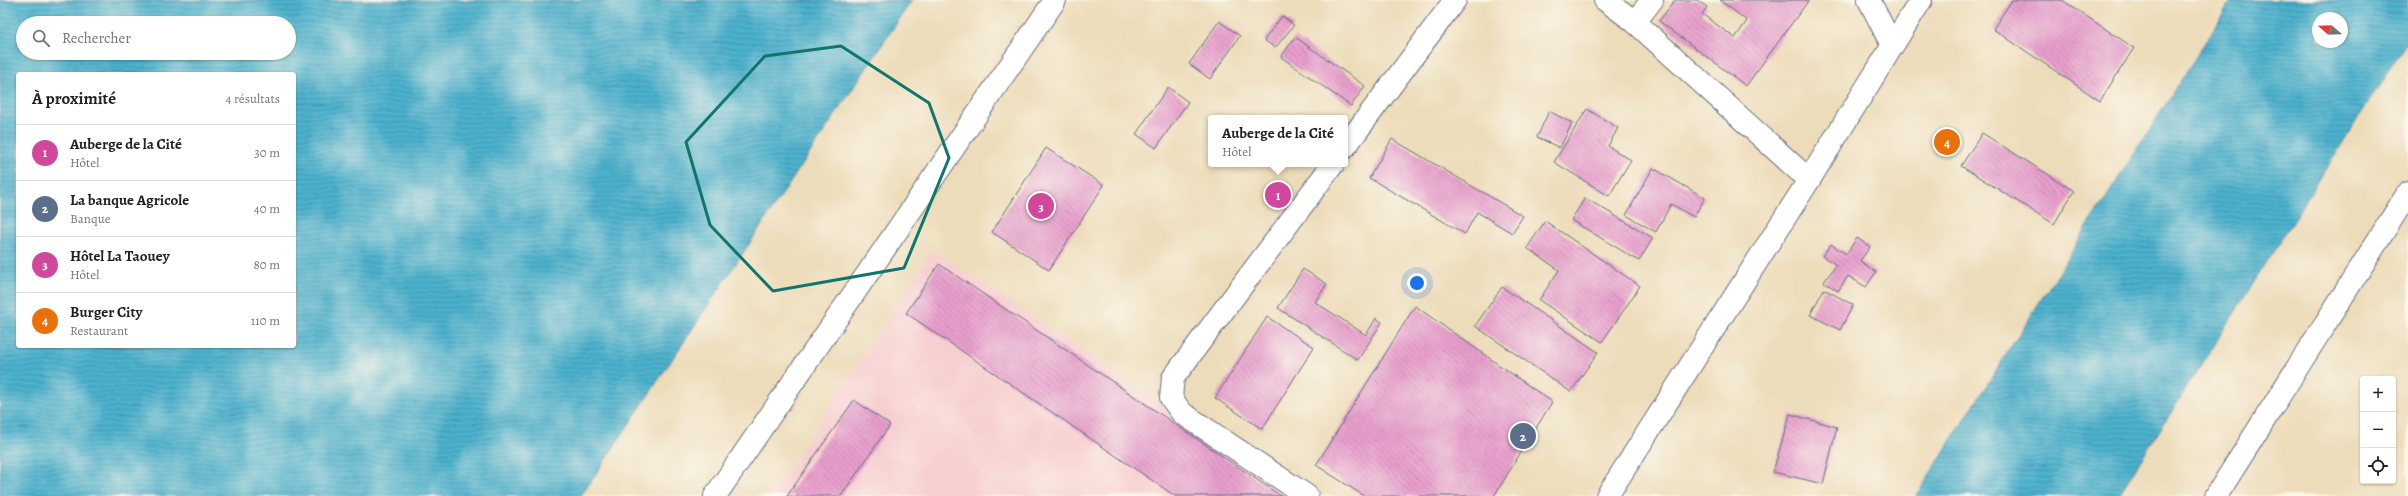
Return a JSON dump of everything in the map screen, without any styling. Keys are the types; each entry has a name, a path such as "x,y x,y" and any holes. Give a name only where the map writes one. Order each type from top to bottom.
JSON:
{"street":[{"path":"715,496 1056,0"},
{"path":"1348,143 1455,0"},
{"path":"1605,0 1634,22 1809,180"},
{"path":"1634,22 1652,0"},
{"path":"1869,0 1892,45"},
{"path":"1607,496 1809,180 1921,0"},
{"path":"1308,496 1182,412 1172,398 1173,378 1330,167"},
{"path":"2216,496 2408,193"}],"highlighted area":[{"path":"841,46 929,103 949,158 904,268 773,291 710,225 686,142 765,56"}],"shaded area":[{"path":"933,250 1299,496 770,496"}],"water":[{"path":"0,0 912,0 581,496 0,496"},
{"path":"2232,0 2408,0 2408,40 2118,496 1916,496"}],"building":[{"path":"1675,0 1697,0 1707,7 1702,14 1735,38 1747,21 1720,0 1809,0 1746,86 1659,21"},
{"path":"2012,0 2062,0 2134,48 2100,101 1993,29"},
{"path":"1282,16 1294,25 1275,48 1264,40"},
{"path":"1219,21 1240,36 1210,79 1189,64"},
{"path":"1295,37 1365,86 1351,106 1281,57"},
{"path":"1168,87 1188,102 1156,148 1136,134"},
{"path":"1587,109 1618,128 1608,146 1631,160 1609,196 1554,162"},
{"path":"1549,111 1572,123 1560,148 1537,137"},
{"path":"1982,133 2074,191 2054,224 1961,166"},
{"path":"1392,139 1523,216 1512,233 1477,212 1465,234 1369,178"},
{"path":"1046,148 1104,185 1049,270 992,232"},
{"path":"1653,168 1705,198 1694,217 1671,204 1656,232 1626,215"},
{"path":"1585,198 1653,238 1639,261 1571,220"},
{"path":"1545,221 1640,286 1602,342 1539,300 1559,270 1527,248"},
{"path":"1857,238 1870,247 1860,261 1876,272 1866,287 1848,276 1838,291 1824,282 1836,265 1822,256 1831,244 1846,254"},
{"path":"939,264 1281,496 1175,496 906,313"},
{"path":"1303,269 1327,284 1315,302 1366,335 1376,318 1382,322 1358,360 1278,308"},
{"path":"1502,287 1598,352 1571,392 1475,326"},
{"path":"1824,289 1853,305 1840,330 1810,315"},
{"path":"1415,306 1552,402 1494,496 1364,496 1316,465"},
{"path":"1267,317 1314,347 1262,429 1215,398"},
{"path":"854,400 890,425 841,496 787,496"},
{"path":"1790,414 1837,427 1823,484 1773,472"}],"place":[{"name":"Burger City","path":"1947,142"},
{"name":"Auberge de la Cité","path":"1278,195"},
{"name":"Hôtel La Taouey","path":"1041,206"},
{"name":"La banque Agricole","path":"1523,436"}]}
